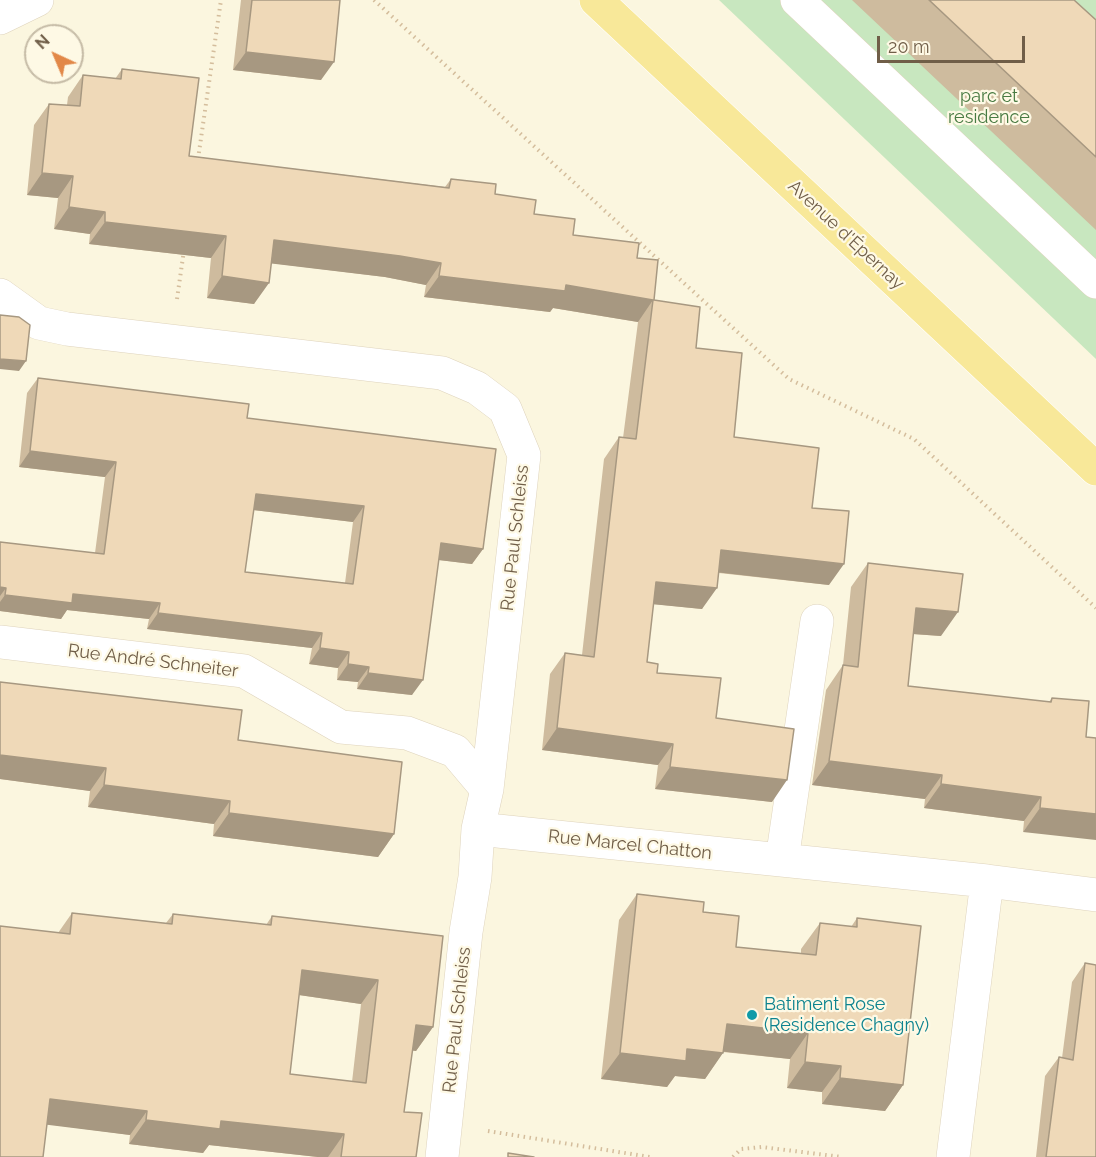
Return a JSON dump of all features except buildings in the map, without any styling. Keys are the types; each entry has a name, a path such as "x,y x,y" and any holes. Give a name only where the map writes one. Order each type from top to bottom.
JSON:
{"main road":[{"name":"Avenue d'Épernay","path":"596,0 1096,470"}],"street":[{"path":"0,18 37,0"},
{"path":"797,0 1096,282"},
{"name":"Rue Paul Schleiss","path":"0,295 39,323 67,329 442,373 477,388 505,409 524,455 487,789 478,829 475,877 466,932 442,1157"},
{"path":"782,860 817,621"},
{"name":"Rue André Schneiter","path":"0,642 244,671 340,727 407,733 455,751 487,789"},
{"name":"Rue Marcel Chatton","path":"478,829 987,881 1096,895"},
{"path":"952,1157 987,881"}],"path":[{"path":"197,165 221,0"},
{"path":"374,0 789,379 914,439 1096,608"},
{"path":"171,341 184,247"},
{"path":"446,1124 650,1157"},
{"path":"733,1157 741,1149 762,1147 842,1157"}],"green space":[{"name":"parc et residence","path":"719,0 1096,0 1096,359"}],"place":[{"name":"Batiment Rose (Residence Chagny)","path":"752,1015"}]}
